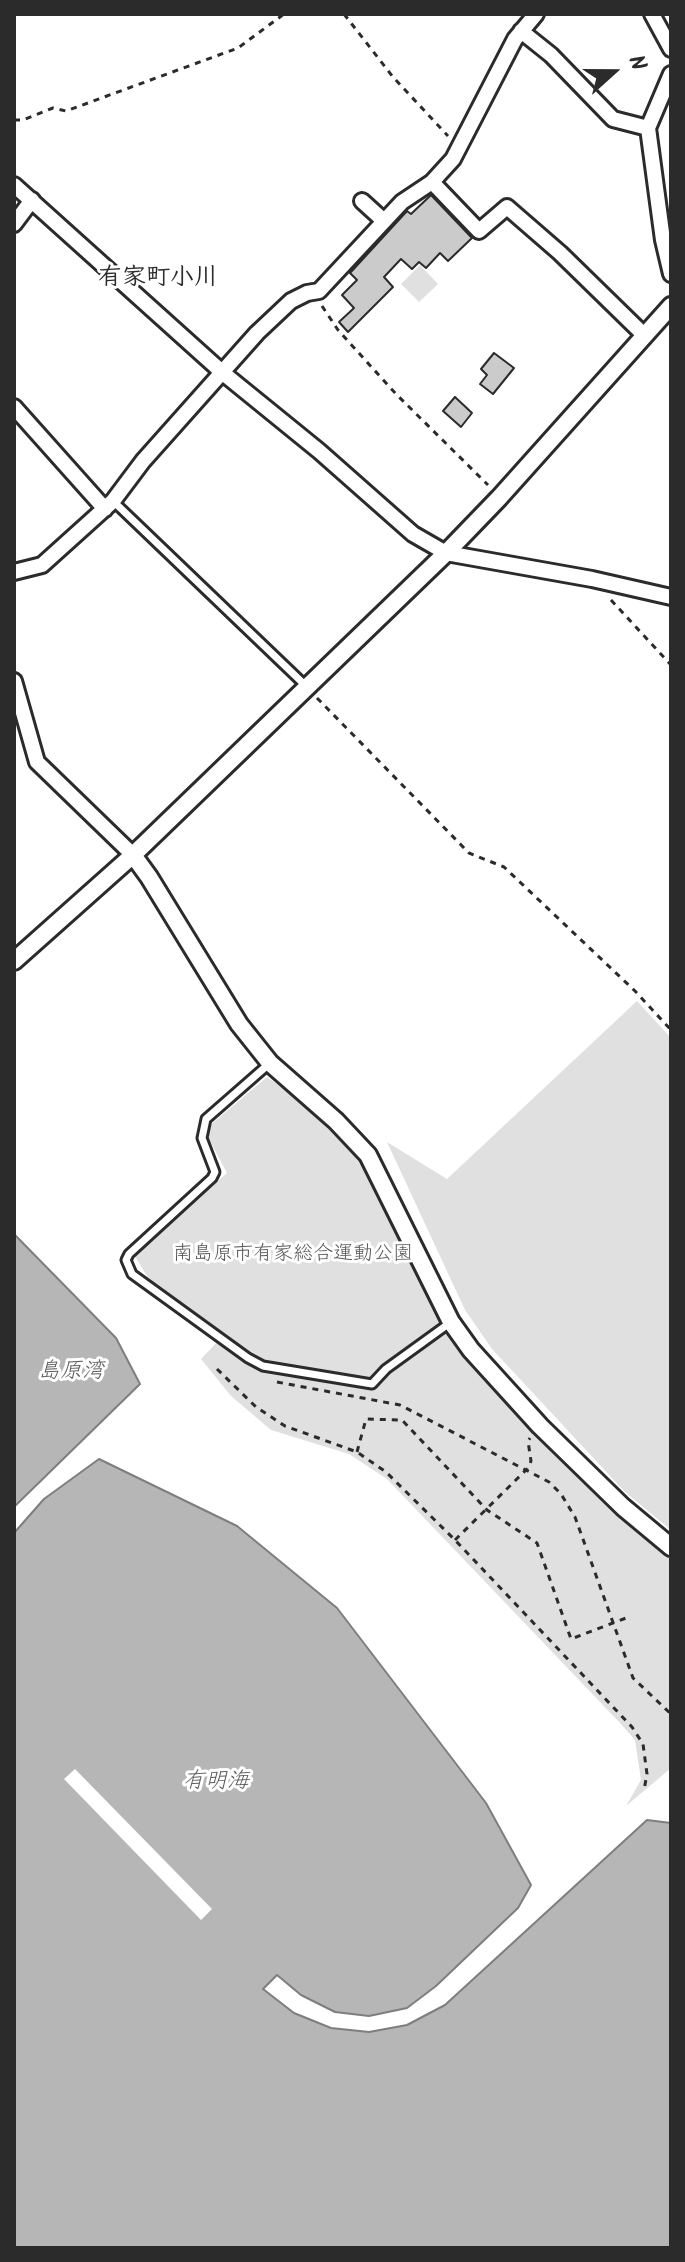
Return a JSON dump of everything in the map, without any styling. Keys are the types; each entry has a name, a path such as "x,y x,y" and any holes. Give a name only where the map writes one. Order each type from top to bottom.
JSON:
{"street":[{"path":"14,572 42,565 109,505 143,461 257,333 291,301 319,291 402,202 432,182 459,148 498,70 521,31 536,14"},
{"path":"652,14 671,49"},
{"path":"521,31 551,55 613,119 648,128"},
{"path":"671,74 648,128 663,240 671,274"},
{"path":"432,182 479,231 507,207 560,253 644,335"},
{"path":"14,185 223,373 319,451 413,534 446,553 592,579 671,597"},
{"path":"14,224 32,200"},
{"path":"362,201 384,221"},
{"path":"14,961 133,855 446,553 671,306"},
{"path":"14,407 109,505"},
{"path":"14,681 37,762 133,855 239,1024 270,1063 336,1121 368,1155 451,1322 471,1350 540,1426 623,1507 671,1547"}],"lane":[{"path":"109,505 307,688"},
{"path":"270,1063 206,1119 202,1138 215,1172 129,1254 126,1260 132,1274 263,1366 372,1384 386,1369 451,1322"}],"path":[{"path":"14,120 23,120 53,108 66,111 238,48 284,14"},
{"path":"344,14 393,77 459,148"},
{"path":"319,291 323,307 338,330 396,394 473,468 499,498"},
{"path":"592,579 671,665"},
{"path":"307,688 469,853 504,867 635,991 671,1030"},
{"path":"217,1369 256,1407 285,1426 357,1452 386,1472 455,1540 632,1727 643,1744 647,1774 644,1790"},
{"path":"274,1381 400,1405 549,1482 561,1494 575,1517 633,1678 671,1714"},
{"path":"357,1452 366,1419 402,1420 487,1510 537,1543 571,1639 626,1618"},
{"path":"455,1540 527,1469 531,1461 528,1441 540,1426"}],"green space":[{"path":"420,265 438,284 419,302 401,284"},
{"name":"南島原市有家総合運動公園","path":"637,1001 671,1038 671,1530 625,1492 492,1349 465,1310 387,1142 447,1179"},
{"path":"267,1077 300,1101 366,1166 432,1303 466,1355 541,1439 616,1512 671,1557 671,1768 626,1806 641,1780 635,1740 621,1724 387,1479 349,1454 271,1430 231,1396 201,1359 224,1335 168,1295 147,1276 134,1255 227,1173 209,1139 209,1126"}],"water":[{"name":"島原湾","path":"14,1234 116,1338 140,1384 14,1507"},
{"name":"有明海","path":"99,1459 237,1526 337,1608 486,1803 531,1885 518,1908 436,1986 407,2008 369,2016 335,2012 301,1995 277,1975 263,1989 294,2013 331,2028 369,2032 407,2025 445,2005 647,1820 671,1823 671,2248 14,2248 14,1533 44,1499"}],"pier":[{"path":"75,1769 212,1909 201,1920 64,1779"}],"building":[{"path":"431,195 472,238 448,261 440,253 426,268 419,262 412,269 401,259 384,277 393,287 348,332 339,322 354,308 342,295 357,280 350,273 407,211 411,214"},
{"path":"494,353 514,368 493,394 480,384 487,375 481,369"},
{"path":"455,397 472,413 461,427 443,411"}],"district":[{"name":"有家町小川","path":"158,280"}]}
